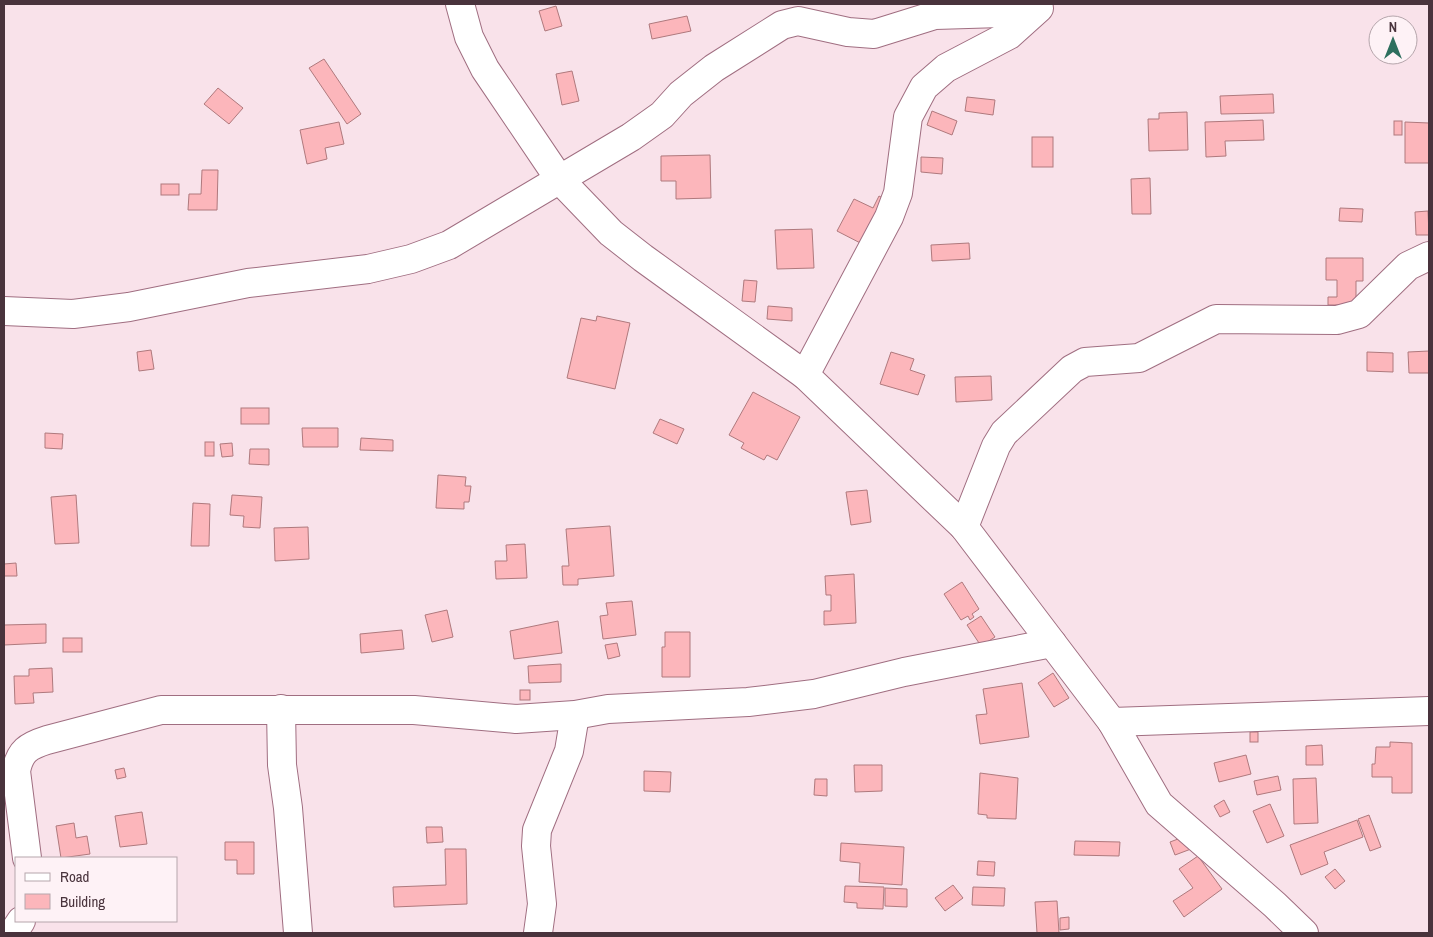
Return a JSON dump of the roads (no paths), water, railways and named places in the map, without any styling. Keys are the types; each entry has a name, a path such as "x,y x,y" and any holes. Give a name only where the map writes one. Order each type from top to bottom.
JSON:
{"street":[{"path":"460,4 469,38 485,69 560,180 611,233 805,376 964,527 1112,722 1159,804 1275,904 1304,933"},
{"path":"4,311 73,314 120,308 248,283 368,269 411,259 449,245 560,180 662,115 681,94 714,68 782,24 798,21 848,32 874,34 935,15 1039,8"},
{"path":"805,376 889,217 898,193 908,117 924,87 946,68 1009,35 1039,8"},
{"path":"964,527 989,461 1000,440 1072,368 1085,362 1140,358 1216,319 1337,320 1359,314 1408,266 1429,256"},
{"path":"27,857 16,770 19,757 32,745 161,710 414,710 516,719 575,715 608,709 776,700 814,694 904,672 1052,643"},
{"path":"281,709 282,764 288,808 298,933"},
{"path":"1112,722 1429,711"},
{"path":"538,933 542,904 536,846 537,830 569,751 575,715"},
{"path":"12,933 20,922"}]}
